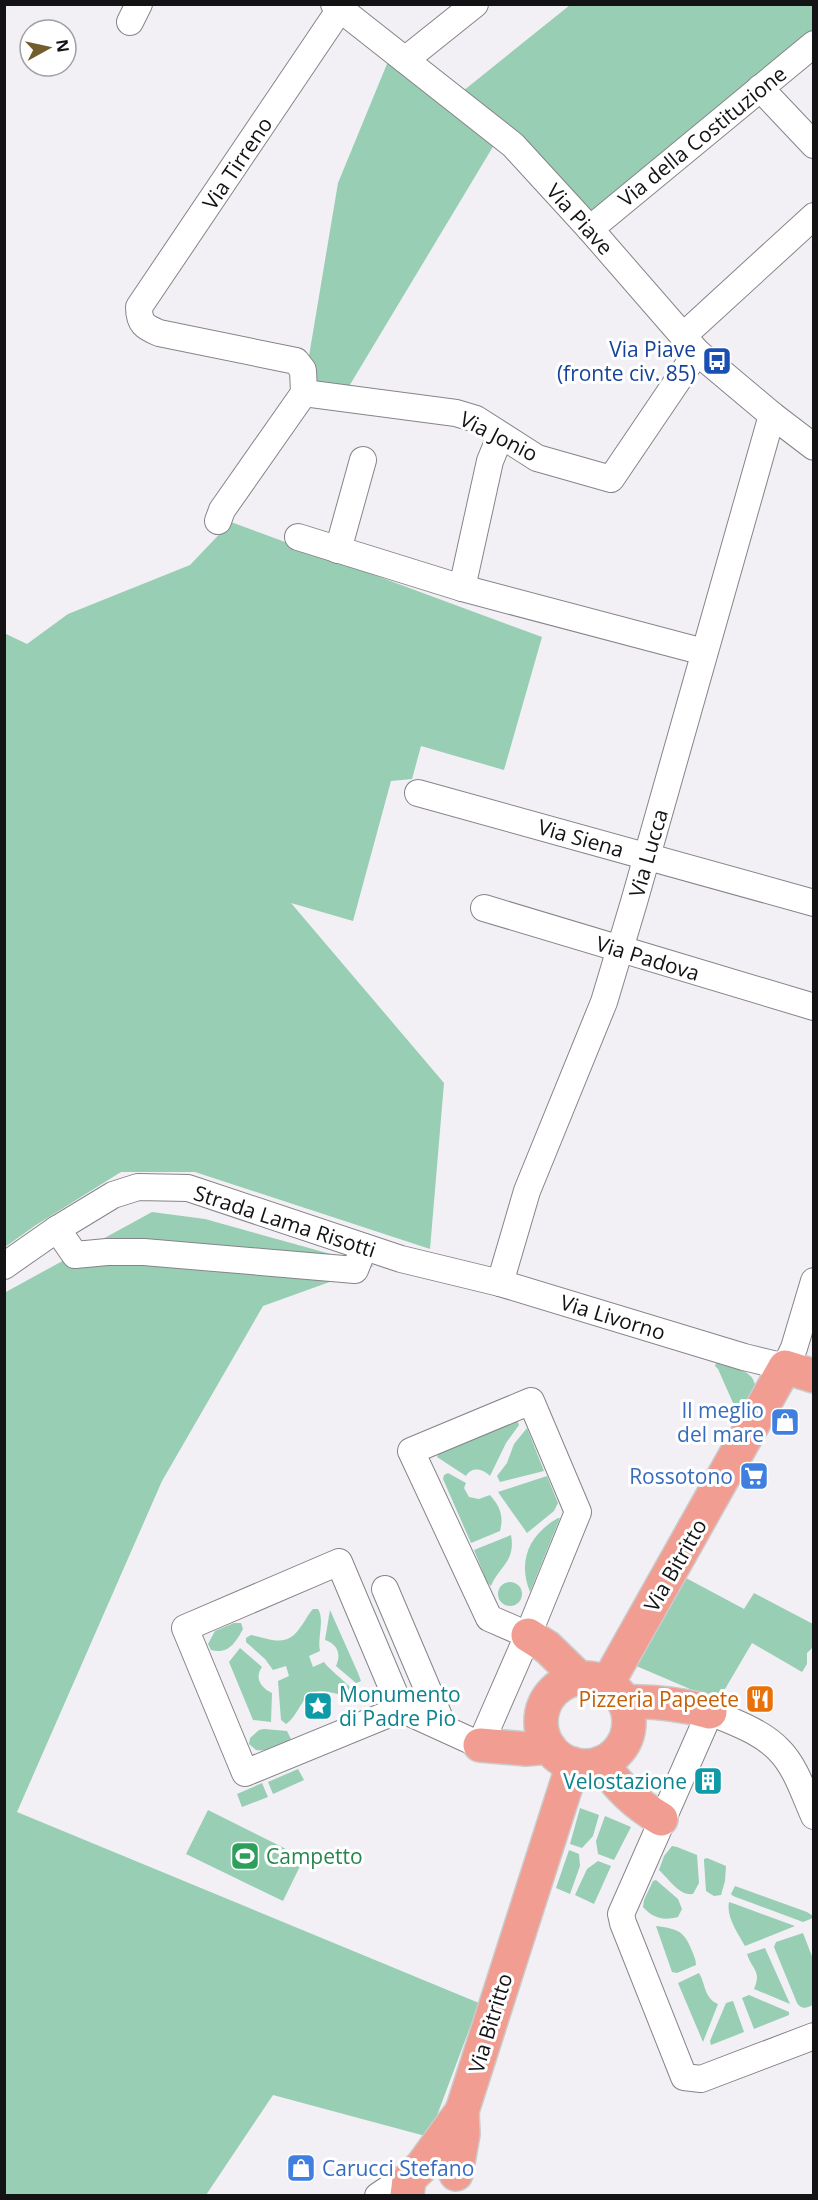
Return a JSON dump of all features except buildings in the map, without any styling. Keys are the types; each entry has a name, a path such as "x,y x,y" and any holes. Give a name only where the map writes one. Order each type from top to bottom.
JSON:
{"main road":[{"name":"Via Bitritto","path":"603,1688 799,1371"},
{"path":"480,1744 526,1749 574,1758 614,1755 623,1744 628,1731 628,1716 603,1688 528,1635"},
{"path":"661,1819 638,1805 616,1782 574,1758 543,1734 541,1719 544,1705 553,1692 564,1683 603,1688 650,1701 682,1705 710,1712"},
{"name":"Via Bitritto","path":"462,2111 574,1758"},
{"path":"414,2178 462,2111"},
{"path":"458,2185 463,2134 462,2111"},
{"path":"414,2178 440,2164 458,2185"}],"street":[{"path":"405,60 475,4"},
{"name":"Via Piave","path":"337,7 513,145 690,344 813,447"},
{"name":"Via Tirreno","path":"304,393 303,370 296,361 159,333 146,327 139,318 139,308 337,7"},
{"name":"Via della Costituzione","path":"590,229 813,45"},
{"path":"760,88 813,145"},
{"path":"690,344 813,216"},
{"name":"Via Jonio","path":"304,393 456,413 476,419 537,458 611,479 690,344"},
{"path":"218,521 222,510 304,393"},
{"name":"Via Lucca","path":"500,1283 527,1191 604,1002 772,415"},
{"path":"462,588 490,461 497,444 503,437"},
{"path":"338,550 363,460"},
{"path":"298,537 462,588 704,652"},
{"name":"Via Siena","path":"418,793 813,903"},
{"name":"Via Padova","path":"484,908 813,1007"},
{"name":"Strada Lama Risotti","path":"4,1266 57,1229 113,1195 138,1187 188,1188 364,1247 441,1269"},
{"path":"57,1229 75,1255 144,1252 354,1270 364,1247"},
{"name":"Via Livorno","path":"441,1269 500,1283 751,1359 799,1371"},
{"name":"Via Bitritto","path":"799,1371 794,1348 813,1281"},
{"path":"401,1709 246,1773 185,1628 339,1562 401,1709 480,1744 528,1635 578,1512 531,1401 411,1451 489,1618 528,1635"},
{"path":"385,1589 444,1728"},
{"path":"813,1816 798,1778 780,1750 756,1732 710,1712 621,1914 622,1923 684,2077 701,2079 813,2036"},
{"path":"378,2196 414,2178"}],"green space":[{"path":"810,4 813,8 813,34 593,215 510,126 463,91 570,5"},
{"path":"389,59 494,145 345,393 321,389 308,362 338,183"},
{"path":"231,522 542,637 504,770 421,746 412,779 391,781 353,921 291,903 444,1083 430,1249 195,1172 121,1172 5,1247 4,633 27,644 68,614 190,565"},
{"path":"152,1212 205,1219 374,1266 263,1306 162,1481 17,1812 479,2003 429,2137 273,2095 206,2195 5,2195 4,1293"},
{"path":"716,1363 745,1372 750,1375 755,1385 735,1423 737,1412 715,1366"},
{"path":"517,1420 519,1425 506,1443 490,1476 474,1470 466,1476 437,1457 439,1453"},
{"path":"527,1428 544,1471 500,1482 497,1476 507,1463 514,1444"},
{"path":"448,1473 466,1483 464,1488 469,1497 479,1499 490,1495 500,1512 502,1520 500,1531 471,1543 443,1479"},
{"path":"547,1476 558,1503 554,1511 527,1533 498,1492"},
{"path":"560,1518 530,1592 525,1569 529,1549 540,1532"},
{"path":"511,1535 509,1558 491,1586 487,1582 474,1550"},
{"path":"686,1578 744,1609 754,1593 813,1624 813,1647 807,1653 807,1664 802,1672 752,1643 718,1701 634,1665"},
{"path":"510,1582 518,1586 522,1594 518,1602 510,1606 502,1602 498,1594 502,1586"},
{"path":"313,1609 318,1609 321,1624 320,1651 309,1656 313,1667 324,1662 350,1687 354,1694 344,1695 322,1691 311,1694 286,1724 281,1720 278,1681 289,1676 286,1666 273,1670 265,1659 246,1642 246,1638 251,1635 286,1640 296,1632"},
{"path":"330,1610 358,1673 361,1681 359,1682 356,1683 336,1666 337,1650 333,1644 325,1640"},
{"path":"234,1623 241,1623 243,1629 234,1643 222,1651 211,1650 208,1644 215,1631"},
{"path":"240,1648 262,1667 259,1675 260,1682 272,1693 271,1722 253,1720 229,1662"},
{"path":"259,1730 287,1731 291,1739 275,1748 256,1750 249,1744 250,1738"},
{"path":"298,1769 304,1780 273,1794 268,1782"},
{"path":"262,1783 268,1797 242,1807 237,1794"},
{"path":"580,1808 599,1815 593,1836 582,1848 570,1844"},
{"name":"Campetto","path":"208,1810 304,1858 283,1901 186,1854"},
{"path":"605,1816 631,1827 614,1860 598,1854 596,1841"},
{"path":"672,1846 697,1855 699,1883 693,1894 679,1890 659,1870 664,1856"},
{"path":"569,1850 579,1854 580,1866 570,1894 556,1888"},
{"path":"707,1858 726,1866 721,1895 714,1896 706,1891 704,1859"},
{"path":"598,1861 611,1866 594,1904 575,1895 587,1869"},
{"path":"656,1880 678,1899 682,1909 678,1917 659,1918 643,1907 653,1881"},
{"path":"735,1886 807,1912 813,1918 803,1922 733,1896 731,1894"},
{"path":"729,1902 795,1926 745,1946 731,1919"},
{"path":"656,1926 675,1930 683,1935 689,1944 696,1965 677,1973 672,1972"},
{"path":"803,1933 813,1959 813,2005 804,2008 797,2003 774,1947 776,1942"},
{"path":"765,1948 790,2004 754,1989 757,1974 747,1954"},
{"path":"699,1973 708,1995 718,2004 703,2042 678,1983"},
{"path":"749,1995 789,2012 789,2015 754,2029 742,1998"},
{"path":"733,2001 744,2032 711,2045 710,2041 726,2003"}],"place":[{"name":"Via Piave (fronte civ. 85)","path":"717,361"},
{"name":"Il meglio del mare","path":"785,1422"},
{"name":"Rossotono","path":"754,1476"},
{"name":"Pizzeria Papeete","path":"760,1699"},
{"name":"Monumento di Padre Pio","path":"318,1706"},
{"name":"Velostazione","path":"708,1781"},
{"name":"Campetto","path":"245,1856"},
{"name":"Carucci Stefano","path":"301,2168"}]}
